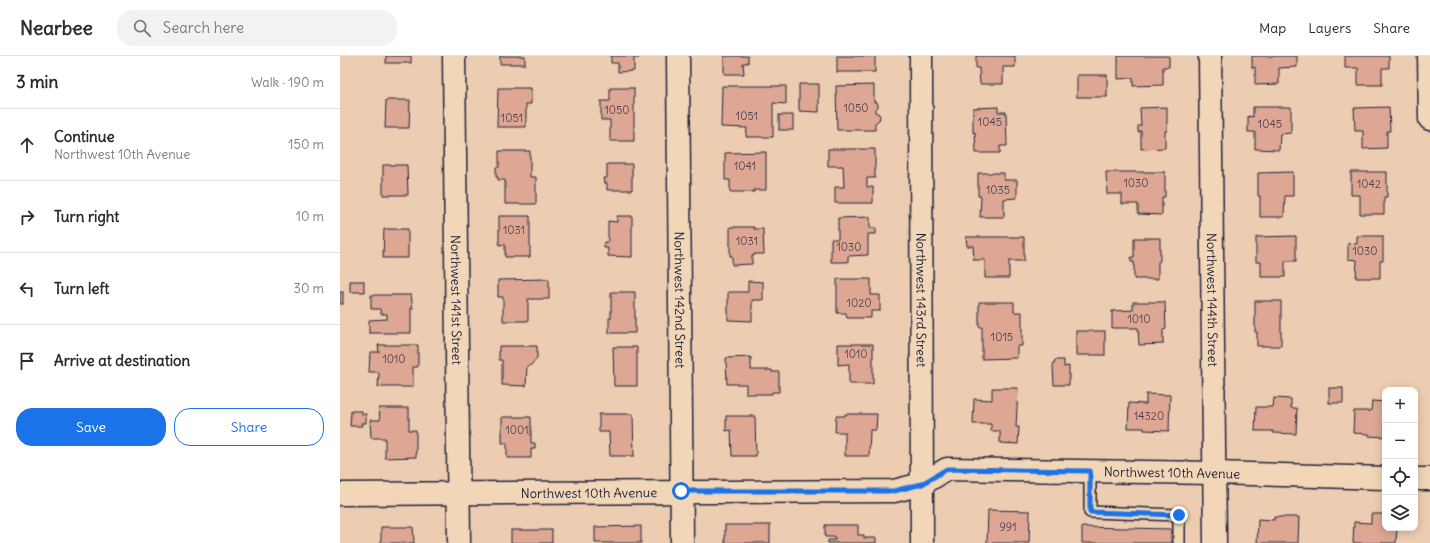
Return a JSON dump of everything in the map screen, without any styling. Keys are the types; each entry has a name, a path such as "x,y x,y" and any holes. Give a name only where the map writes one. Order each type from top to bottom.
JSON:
{"street":[{"name":"Northwest 141st Street","path":"454,56 459,543"},
{"name":"Northwest 142nd Street","path":"678,56 682,543"},
{"name":"Northwest 143rd Street","path":"921,56 922,543"},
{"name":"Northwest 144th Street","path":"1210,56 1215,543"},
{"path":"1429,56 1430,119"},
{"name":"Northwest 10th Avenue","path":"340,494 894,491 922,484 947,469 1215,473 1382,478"},
{"path":"1418,479 1430,479"}],"lane":[{"path":"1090,471 1090,512 1179,515 1179,543"}],"building":[{"path":"386,56 411,56 411,63 386,63"},
{"path":"500,56 525,56 525,64 500,64"},
{"path":"611,56 639,56 639,58 634,58 634,71 618,72 618,63 611,63"},
{"path":"724,56 748,56 748,63 743,63 744,74 724,74"},
{"path":"837,56 875,56 875,72 837,72"},
{"path":"976,56 1015,56 1015,67 1003,67 1003,84 980,84 979,68 976,68"},
{"path":"1118,56 1169,56 1169,67 1163,67 1163,85 1133,86 1133,78 1118,79"},
{"path":"1252,56 1297,56 1297,67 1279,68 1279,84 1255,85 1255,67 1252,68"},
{"path":"1345,56 1389,56 1389,68 1382,68 1382,85 1358,85 1358,68 1345,68"},
{"path":"1077,75 1107,75 1107,97 1077,97"},
{"path":"799,84 819,84 819,112 799,111"},
{"path":"874,85 874,102 877,102 878,105 875,112 879,114 880,117 875,123 875,130 837,130 836,86"},
{"path":"722,86 786,86 786,104 773,103 773,137 746,137 747,128 721,127"},
{"path":"498,88 531,88 531,104 526,104 526,127 497,127"},
{"path":"610,88 634,88 634,141 610,141 610,120 601,120 601,101 610,101"},
{"path":"386,100 410,100 409,128 385,128"},
{"path":"998,107 998,112 1006,112 1007,146 1000,146 1000,153 976,153 975,132 973,133 973,108"},
{"path":"1167,107 1165,148 1141,149 1141,131 1138,132 1138,126 1141,126 1140,108"},
{"path":"1253,107 1291,107 1291,133 1280,134 1279,150 1255,149 1255,132 1248,132 1248,116 1253,117"},
{"path":"1389,107 1390,131 1387,131 1387,148 1363,149 1363,131 1355,131 1354,108"},
{"path":"779,115 793,115 793,130 779,130"},
{"path":"828,149 875,149 875,178 867,178 867,187 873,187 873,203 835,203 835,187 844,187 843,166 828,166"},
{"path":"499,151 530,151 530,177 536,177 536,204 505,204 505,180 498,180 498,177 496,177 496,167 499,167"},
{"path":"766,152 766,190 754,190 754,192 730,192 730,180 725,180 725,153"},
{"path":"607,164 632,164 632,190 607,190 607,183 604,183 603,178 607,178"},
{"path":"383,165 407,165 408,195 383,195"},
{"path":"1106,172 1165,172 1165,197 1162,197 1162,215 1138,214 1138,204 1122,204 1122,194 1107,194"},
{"path":"1293,172 1293,196 1285,196 1284,217 1260,217 1258,173"},
{"path":"1351,172 1387,172 1387,197 1384,197 1384,214 1360,214 1360,195 1351,195"},
{"path":"978,173 1004,173 1004,180 1017,180 1017,198 1004,199 1004,217 980,217 981,196 978,196"},
{"path":"499,216 530,216 530,257 505,257 505,244 499,245"},
{"path":"617,216 632,216 632,257 608,256 608,248 604,248 604,242 608,242 608,221 617,222"},
{"path":"870,217 870,228 876,228 876,234 868,234 868,255 848,256 848,262 831,262 831,239 838,239 838,218"},
{"path":"730,227 754,227 754,229 763,229 764,254 754,254 754,256 752,256 752,264 732,265 732,256 730,256"},
{"path":"384,229 408,229 408,258 383,258"},
{"path":"1296,236 1296,261 1285,261 1285,277 1261,277 1261,262 1256,262 1256,237"},
{"path":"1357,236 1383,236 1383,261 1380,261 1380,278 1356,278 1357,260 1348,259 1348,243 1357,244"},
{"path":"966,237 1024,237 1024,261 1009,261 1009,278 985,278 985,260 974,260 973,246 967,246"},
{"path":"1134,238 1160,238 1158,279 1134,279 1134,262 1131,262 1131,257 1134,257"},
{"path":"549,279 549,299 528,299 528,321 503,321 503,297 498,297 498,280"},
{"path":"837,279 871,279 871,295 880,295 880,311 871,311 871,318 847,318 846,313 837,313"},
{"path":"350,281 364,281 364,292 350,292"},
{"path":"748,281 763,282 763,300 752,300 752,321 728,320 728,292 748,292"},
{"path":"340,292 343,292 343,304 340,304"},
{"path":"611,292 635,292 635,333 609,333 609,318 611,318"},
{"path":"371,295 411,295 413,309 411,308 411,333 369,333 369,320 387,319 387,314 381,314 380,309 371,309"},
{"path":"1255,301 1281,301 1281,346 1257,346 1257,332 1255,332"},
{"path":"979,302 1014,302 1014,312 1022,312 1022,346 1017,346 1017,358 982,359 982,327 979,327"},
{"path":"1133,302 1165,302 1166,329 1163,330 1163,344 1139,345 1138,328 1112,328 1112,311 1133,310"},
{"path":"1076,331 1105,331 1105,355 1076,355"},
{"path":"838,344 873,344 873,384 849,384 849,364 838,365"},
{"path":"378,345 418,345 418,367 413,367 413,387 378,387 379,372 369,372 370,352 379,352"},
{"path":"499,346 537,346 537,358 530,366 527,366 526,386 502,385 502,360 499,360"},
{"path":"613,347 637,347 637,386 614,386"},
{"path":"751,357 751,370 772,370 772,372 779,372 779,392 772,392 772,394 746,394 746,384 727,384 726,358"},
{"path":"1055,360 1064,360 1064,367 1069,366 1069,385 1054,385 1053,366"},
{"path":"992,388 1018,388 1016,427 1019,427 1018,444 1000,443 1000,431 991,431 991,424 973,424 974,399 992,400"},
{"path":"1329,388 1343,388 1343,403 1329,403"},
{"path":"1146,394 1170,395 1169,431 1128,428 1129,403 1146,404"},
{"path":"1274,398 1291,399 1291,408 1297,408 1296,434 1273,433 1273,431 1255,431 1256,407 1273,407"},
{"path":"1372,401 1382,402 1382,437 1353,433 1354,411 1371,411"},
{"path":"379,408 409,408 409,430 416,430 416,457 385,458 385,438 371,438 370,420 380,420"},
{"path":"351,411 362,411 362,414 366,414 366,423 361,423 362,426 350,426"},
{"path":"599,414 633,414 634,456 610,456 609,432 599,432"},
{"path":"845,414 877,414 876,430 870,430 869,456 845,456 845,432 835,432 836,416 845,416"},
{"path":"726,416 755,416 756,456 732,456 731,430 726,431"},
{"path":"502,417 531,417 531,443 535,443 535,449 531,449 531,458 507,458 507,443 502,443"},
{"path":"988,510 1030,511 1029,543 987,543"},
{"path":"1371,514 1382,514 1382,531 1397,531 1396,543 1353,543 1354,522 1371,523"},
{"path":"1274,517 1299,517 1298,543 1257,543 1258,519 1274,520"},
{"path":"725,525 770,525 770,543 725,543"},
{"path":"825,525 858,525 858,535 864,535 864,538 876,538 876,543 828,543 828,540 835,540 835,537 825,537"},
{"path":"641,526 641,543 595,543 595,527"},
{"path":"381,527 413,527 414,543 381,543"},
{"path":"1082,527 1171,529 1171,543 1082,543"},
{"path":"511,530 552,530 552,543 511,543"}],"route":[{"path":"681,491 894,491 922,484 947,469 1090,471 1090,512 1179,515"}]}
